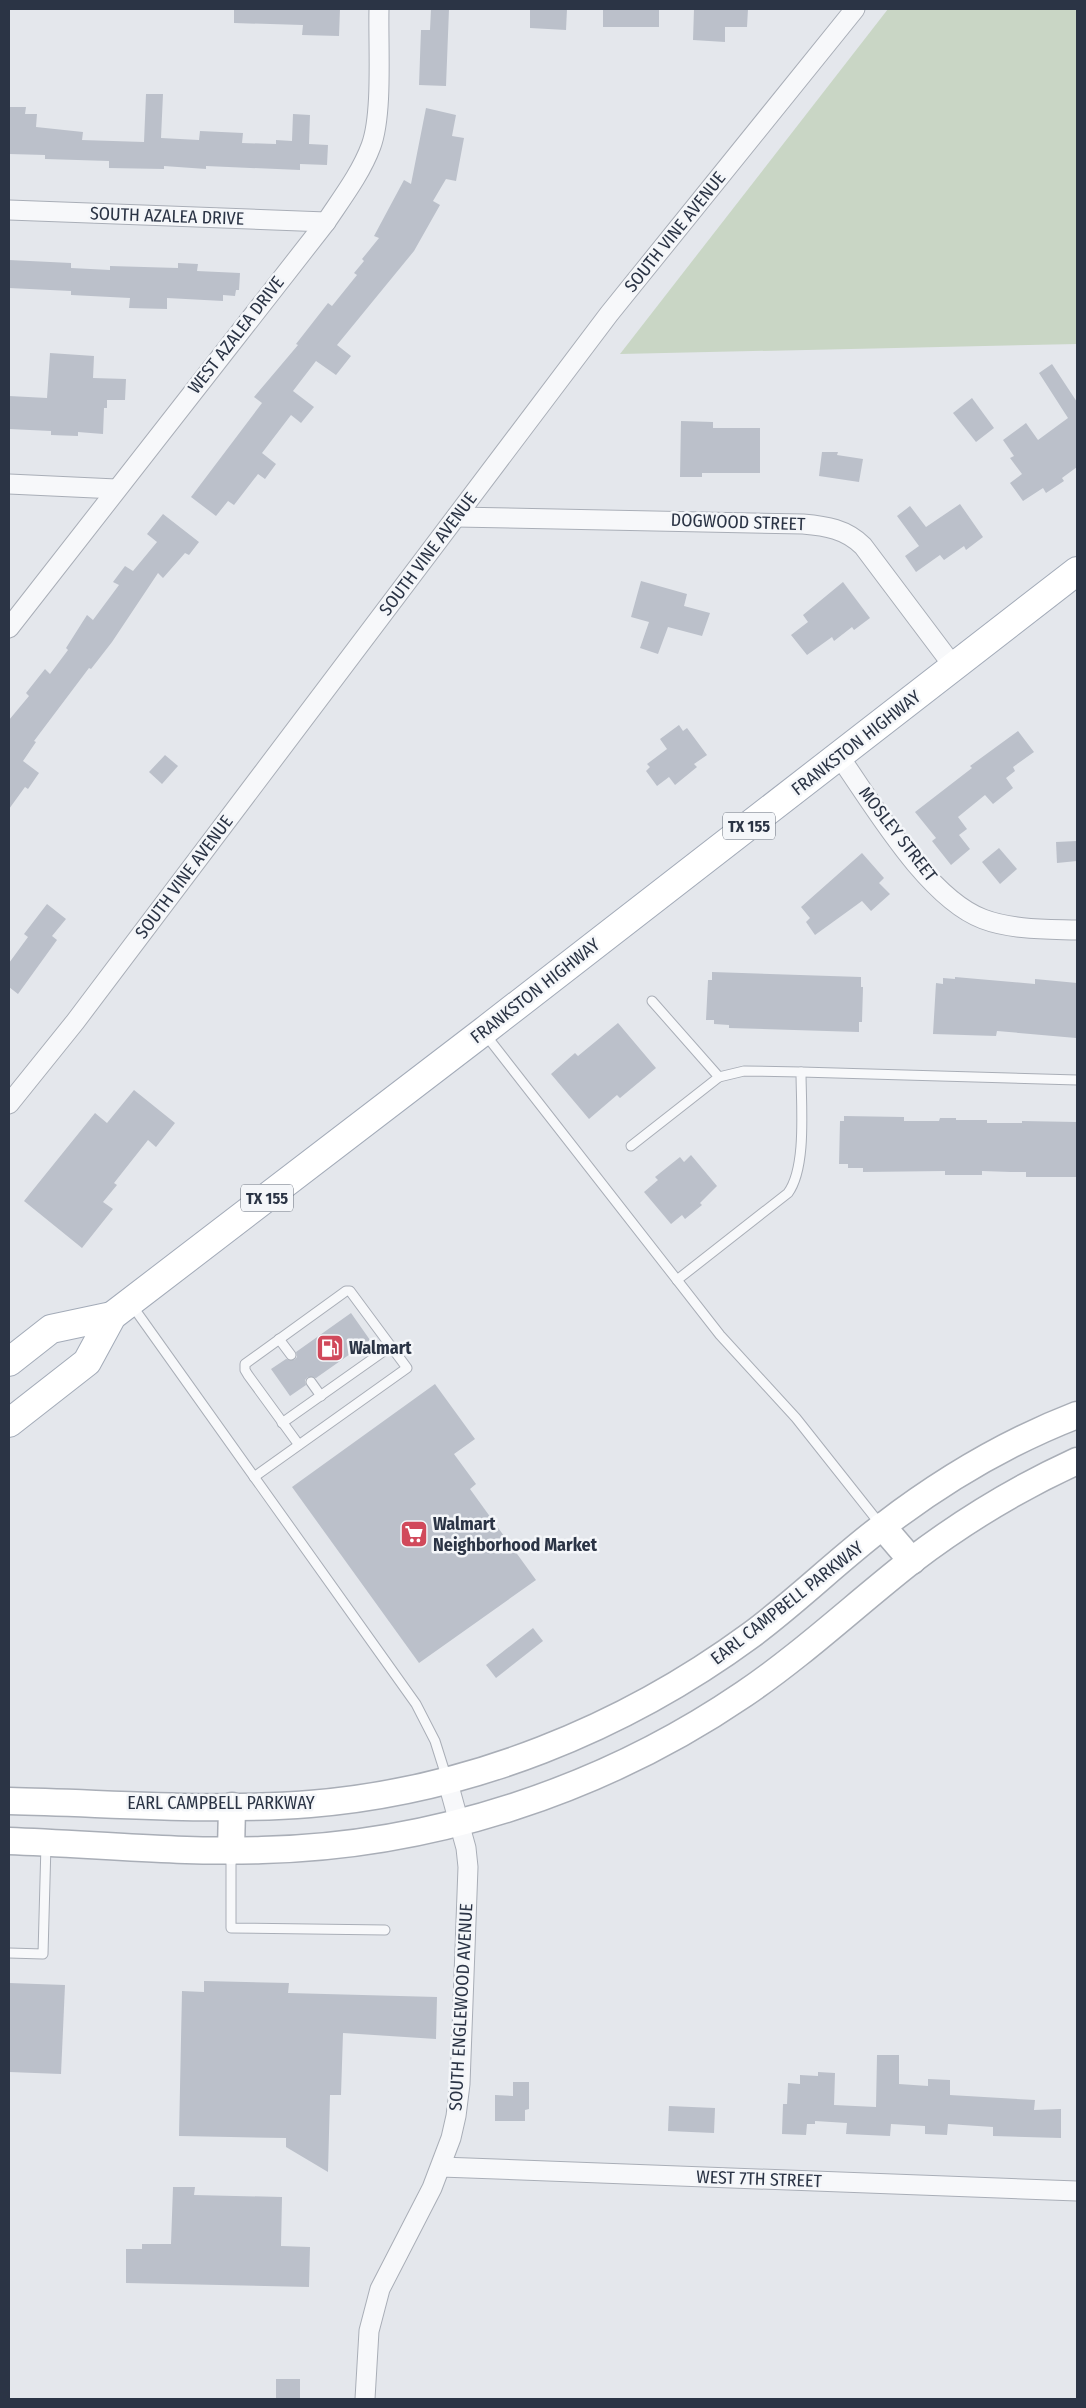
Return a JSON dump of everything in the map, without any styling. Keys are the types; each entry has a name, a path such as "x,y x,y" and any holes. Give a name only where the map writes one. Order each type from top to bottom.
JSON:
{"main road":[{"name":"FRANKSTON HIGHWAY","path":"9,1424 87,1362 121,1309 484,1032 1077,571"},
{"name":"TX 155","path":"9,1362 51,1329 121,1309"},
{"name":"EARL CAMPBELL PARKWAY","path":"9,1801 274,1806 350,1800 412,1789 517,1759 573,1738 628,1712 678,1684 752,1634 882,1526 929,1492 980,1460 1077,1414"},
{"path":"9,1841 231,1851 340,1845 421,1832 460,1823 548,1796 651,1749 714,1714 777,1670 912,1561 997,1503 1077,1461"},
{"path":"882,1526 912,1561"},
{"path":"45,1802 46,1842"},
{"path":"96,1845 98,1803"},
{"path":"231,1851 232,1806"}],"street":[{"name":"WEST AZALEA DRIVE","path":"9,628 326,222 359,170 371,146 376,119 379,9"},
{"name":"SOUTH VINE AVENUE","path":"9,1104 75,1022 609,314 855,9"},
{"name":"SOUTH AZALEA DRIVE","path":"9,210 326,222"},
{"path":"9,484 116,489"},
{"name":"DOGWOOD STREET","path":"456,517 803,524 834,528 852,536 864,546 954,667"},
{"name":"MOSLEY STREET","path":"839,756 903,847 933,882 960,906 971,914 997,923 1077,930"},
{"name":"SOUTH ENGLEWOOD AVENUE","path":"365,2399 369,2331 380,2289 422,2210 441,2167 451,2138 460,2084 468,1884 466,1848 447,1779"},
{"name":"WEST 7TH STREET","path":"441,2167 1077,2191"}],"lane":[{"path":"652,1001 719,1077"},
{"path":"484,1032 720,1335 796,1418 882,1526"},
{"path":"631,1146 719,1077 744,1071 1077,1080"},
{"path":"677,1280 788,1193 796,1183 800,1153 801,1072"},
{"path":"254,1477 299,1445 407,1368 350,1292 346,1291 245,1364 245,1370 299,1445"},
{"path":"121,1309 254,1477 416,1704 435,1741 447,1779"},
{"path":"279,1339 291,1355"},
{"path":"282,1423 391,1346"},
{"path":"311,1382 321,1396"},
{"path":"9,1953 43,1954 46,1842"},
{"path":"231,1851 231,1928 385,1930"}],"green space":[{"path":"888,9 1077,9 1077,344 620,354"}],"building":[{"path":"234,9 340,9 339,36 302,35 303,25 234,23"},
{"path":"431,9 449,9 446,86 419,85 421,30 430,30"},
{"path":"530,9 567,9 566,30 530,28"},
{"path":"603,9 659,9 659,27 603,27"},
{"path":"694,9 748,9 747,27 725,27 725,42 693,40"},
{"path":"146,94 163,94 161,138 199,140 200,131 243,133 242,143 276,144 276,140 292,141 293,114 310,115 309,144 328,145 327,165 300,164 300,170 206,166 206,169 164,166 164,169 109,168 109,161 45,159 45,155 9,154 9,107 26,107 25,114 37,114 36,127 83,132 82,140 144,142"},
{"path":"426,108 456,115 452,136 464,138 456,181 446,179 433,201 440,205 414,251 337,345 351,356 336,375 316,361 293,391 314,407 301,423 291,415 262,453 276,464 265,479 258,474 234,505 228,501 216,516 191,497 262,403 254,397 298,345 296,344 328,303 332,306 357,275 354,273 364,261 362,259 379,238 374,236 404,180 411,184"},
{"path":"9,260 71,263 71,268 110,270 110,266 178,268 178,263 198,264 197,271 240,273 239,290 236,290 235,296 223,295 223,301 167,298 167,309 129,308 130,298 71,295 71,291 9,288"},
{"path":"50,353 94,356 93,378 126,379 125,400 107,400 107,408 104,408 103,434 78,432 78,436 51,435 51,431 9,429 9,396 47,398"},
{"path":"1052,364 1077,402 1077,467 1062,478 1064,481 1046,493 1043,488 1023,501 1010,483 1022,474 1010,458 1014,456 1003,440 1026,423 1038,440 1068,418 1039,373"},
{"path":"972,398 994,428 976,442 953,413"},
{"path":"681,421 713,422 713,428 760,428 760,473 702,473 702,477 680,477"},
{"path":"822,452 838,452 837,455 863,459 859,482 819,476"},
{"path":"960,504 983,537 966,550 964,546 944,560 940,555 916,572 905,556 919,546 897,516 910,506 926,527"},
{"path":"163,514 199,542 189,555 185,553 163,578 158,573 112,642 91,669 89,668 34,741 36,742 23,761 39,773 28,789 25,787 9,809 9,720 29,696 26,693 45,669 50,674 68,650 66,648 87,615 93,620 119,585 113,582 125,566 133,571 157,542 147,534"},
{"path":"641,581 687,594 684,606 710,613 702,636 668,627 658,654 640,648 649,622 631,617"},
{"path":"843,582 870,618 854,630 852,627 834,641 832,637 807,655 791,635 808,622 803,615"},
{"path":"679,725 683,731 687,728 707,755 694,764 697,767 675,785 669,777 657,786 646,771 650,767 647,764 667,749 660,739"},
{"path":"1018,731 1034,752 1013,767 1015,771 1006,778 1013,788 993,804 985,795 958,817 967,829 959,835 970,849 951,865 932,841 936,838 915,812 972,768 970,766"},
{"path":"165,755 178,766 162,784 149,772"},
{"path":"1077,841 1077,861 1057,863 1056,842"},
{"path":"999,848 1017,869 1000,884 982,862"},
{"path":"862,853 884,878 879,883 890,894 871,911 862,901 815,935 806,922 810,918 801,907"},
{"path":"47,904 66,919 52,936 57,940 18,994 9,987 9,963 28,937 24,934"},
{"path":"712,972 861,977 861,987 863,987 862,1022 859,1022 859,1032 729,1028 729,1025 714,1024 714,1020 706,1020 708,980 712,980"},
{"path":"955,977 1035,984 1035,979 1077,983 1076,1038 997,1031 996,1036 933,1034 936,983 943,984 943,978 955,979"},
{"path":"618,1023 656,1068 620,1098 617,1095 589,1119 551,1074 575,1053 578,1056"},
{"path":"134,1090 175,1123 156,1147 148,1140 114,1183 117,1185 103,1202 113,1209 82,1248 24,1201 95,1113 107,1123"},
{"path":"844,1116 904,1117 904,1121 939,1121 940,1118 956,1118 956,1120 987,1120 987,1123 1022,1123 1022,1121 1077,1122 1077,1177 1026,1177 1026,1172 982,1171 982,1175 945,1175 945,1171 863,1172 863,1168 848,1168 848,1164 839,1164 840,1121 844,1121"},
{"path":"691,1155 717,1186 700,1203 702,1205 685,1219 682,1215 671,1224 644,1192 658,1180 655,1177 680,1157 684,1162"},
{"name":"Walmart","path":"351,1313 370,1340 316,1378 308,1377 305,1380 306,1385 290,1396 271,1369 286,1359 294,1360 297,1357 296,1352"},
{"name":"Walmart Neighborhood Market","path":"435,1384 475,1439 454,1454 476,1484 470,1489 536,1580 419,1663 292,1487"},
{"path":"533,1628 543,1641 496,1678 486,1665"},
{"path":"204,1981 289,1983 288,1993 437,1997 436,2039 343,2033 341,2095 330,2095 328,2172 286,2147 286,2138 179,2136 182,1991 204,1992"},
{"path":"9,1983 65,1985 61,2074 9,2072"},
{"path":"877,2055 899,2055 899,2084 928,2086 928,2079 950,2080 950,2095 1035,2100 1034,2110 1061,2109 1061,2138 993,2136 993,2127 948,2124 947,2135 925,2134 925,2126 891,2124 890,2136 846,2134 847,2123 815,2121 815,2124 807,2124 806,2135 782,2134 783,2104 787,2104 788,2083 800,2084 800,2075 818,2076 818,2072 835,2073 834,2105 876,2107"},
{"path":"513,2082 529,2082 529,2109 525,2110 525,2121 495,2121 495,2095 513,2096"},
{"path":"669,2106 715,2108 714,2133 668,2131"},
{"path":"173,2187 195,2187 194,2195 282,2197 281,2246 310,2247 309,2287 126,2283 126,2249 142,2249 142,2244 171,2244"},
{"path":"276,2379 300,2379 300,2399 276,2399"}],"place":[{"name":"Walmart","path":"330,1348"},
{"name":"Walmart Neighborhood Market","path":"414,1534"}]}
